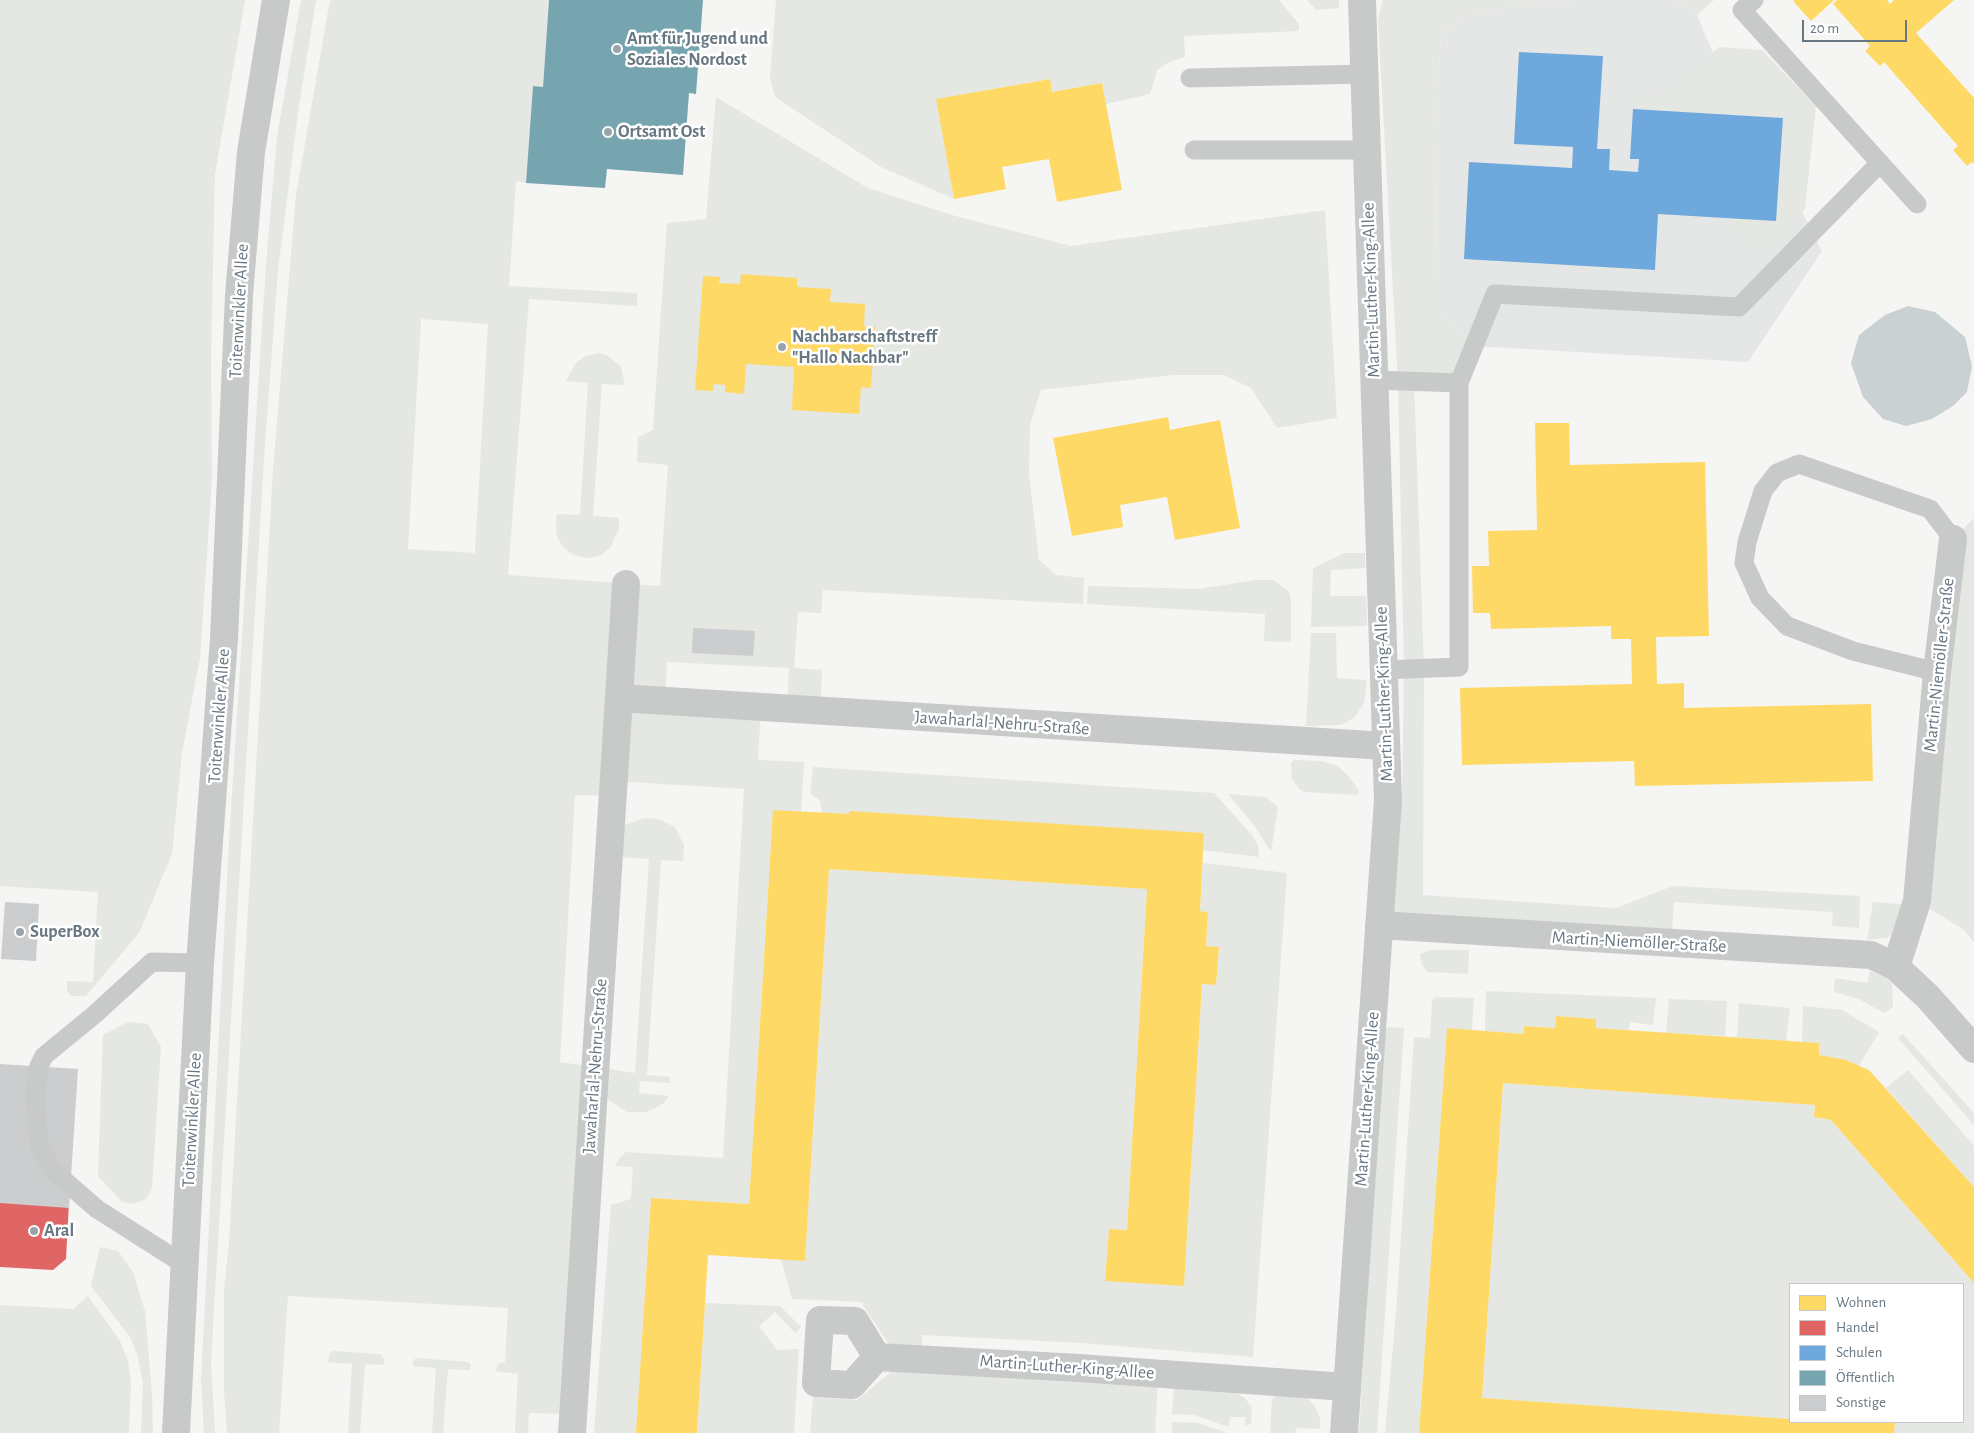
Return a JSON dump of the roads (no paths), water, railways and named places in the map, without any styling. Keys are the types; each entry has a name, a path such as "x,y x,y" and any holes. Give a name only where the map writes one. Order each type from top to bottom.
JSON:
{"street":[{"name":"Toitenwinkler Allee","path":"176,1433 200,963 224,639 240,276 251,152 276,0"},
{"name":"Martin-Luther-King-Allee","path":"1344,1433 1388,800 1362,0"},
{"name":"Martin-Niemöller-Straße","path":"1896,968 1918,901 1937,672 1953,539"},
{"name":"Jawaharlal-Nehru-Straße","path":"572,1433 626,584"},
{"name":"Jawaharlal-Nehru-Straße","path":"619,698 1386,746"},
{"name":"Martin-Niemöller-Straße","path":"1380,925 1871,955 1896,968 1928,997 1974,1049"},
{"name":"Martin-Luther-King-Allee","path":"877,1357 1089,1368 1346,1388"}],"lane":[{"path":"1754,0 1742,10 1917,204"},
{"path":"1190,78 1364,74"},
{"path":"1194,150 1367,150"},
{"path":"1383,670 1460,667 1459,383 1495,294 1739,307 1880,163"},
{"path":"1374,380 1459,383"},
{"path":"1937,672 1853,651 1787,626 1760,598 1744,563 1747,542 1763,491 1776,473 1799,464 1930,509 1953,539"},
{"path":"185,1265 97,1209 52,1170 39,1144 35,1093 39,1066 44,1056 94,1015 152,962 200,963"}],"place":[{"name":"Amt für Jugend und Soziales Nordost","path":"617,49"},
{"name":"Ortsamt Ost","path":"608,132"},
{"name":"Nachbarschaftstreff \"Hallo Nachbar\"","path":"782,347"},
{"name":"SuperBox","path":"20,932"},
{"name":"Aral","path":"34,1231"}]}
